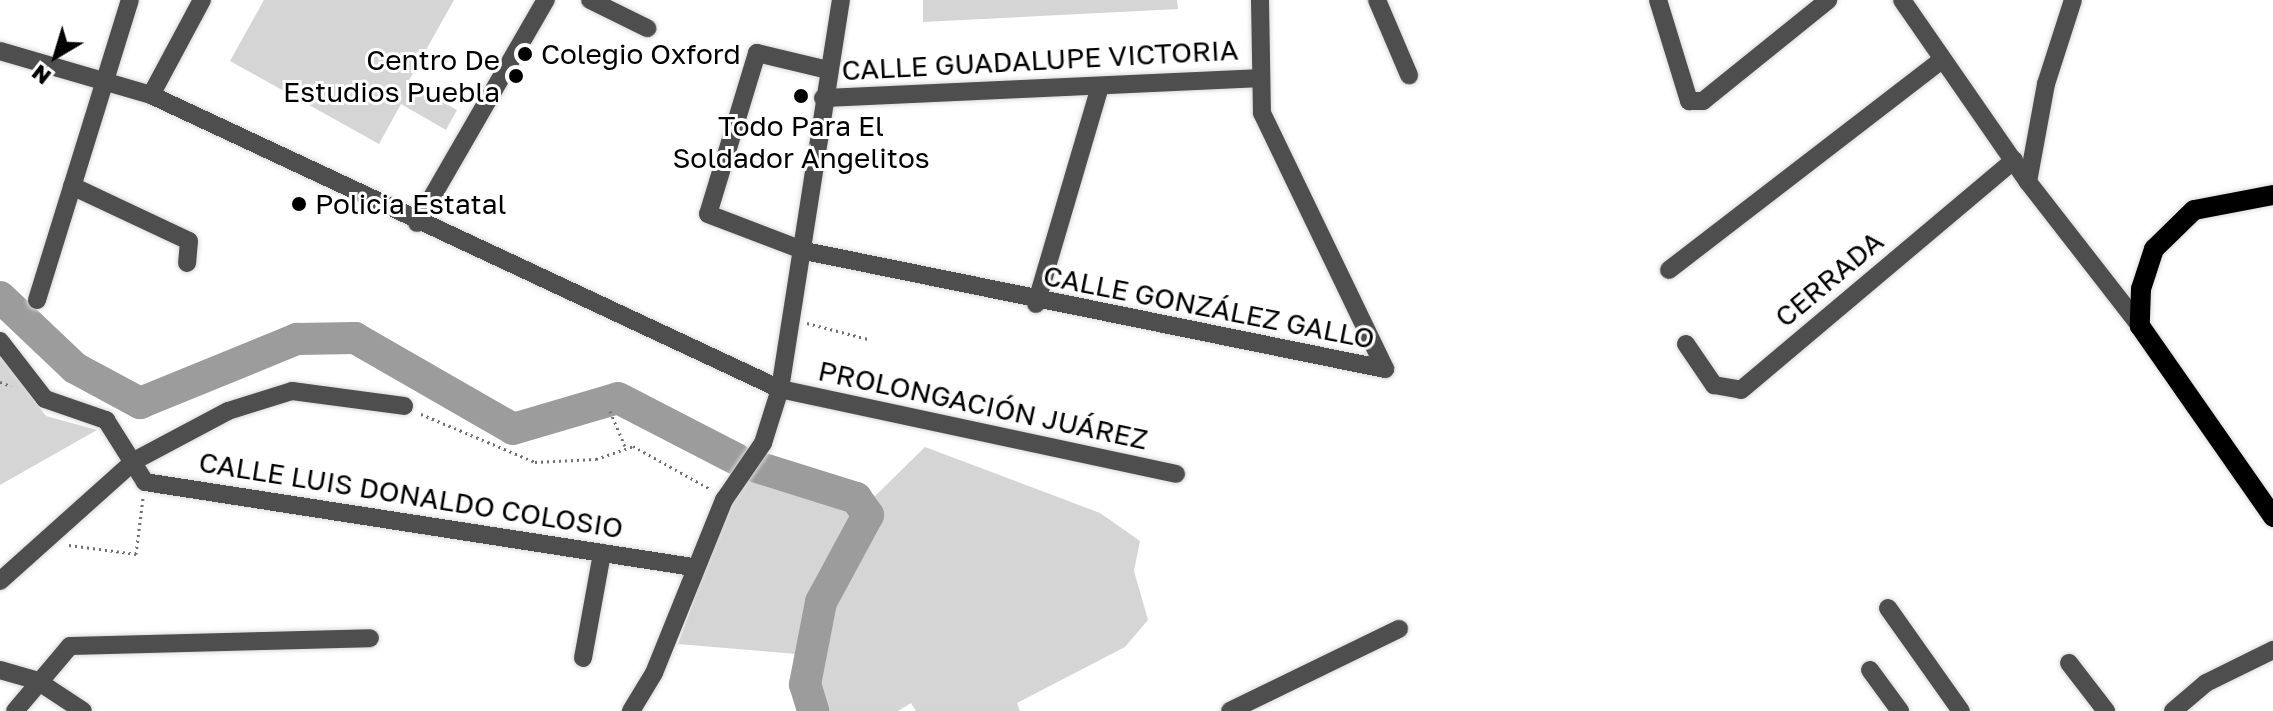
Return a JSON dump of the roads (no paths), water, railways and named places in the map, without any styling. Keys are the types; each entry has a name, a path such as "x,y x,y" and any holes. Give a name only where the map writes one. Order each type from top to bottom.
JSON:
{"main road":[{"path":"2273,195 2194,210 2154,249 2141,289 2140,326 2273,517"}],"street":[{"path":"37,300 130,0"},
{"path":"151,95 202,0"},
{"path":"417,223 546,0"},
{"path":"590,0 647,28"},
{"path":"631,711 654,673 693,567 724,500 763,443 780,389 805,251 803,211 841,0"},
{"path":"1259,78 1260,0"},
{"path":"1377,0 1409,75"},
{"path":"1658,0 1689,101 1703,101 1828,0"},
{"path":"1902,0 2028,182 2140,326"},
{"path":"2028,182 2046,84 2073,0"},
{"name":"PROLONGACIÓN JUÁREZ","path":"0,51 151,95 417,223 780,389 1176,474"},
{"name":"CALLE GONZÁLEZ GALLO","path":"828,70 757,53 708,214 805,251 1036,304 1385,369 1262,113 1259,78"},
{"path":"1669,270 1942,60"},
{"name":"CALLE GUADALUPE VICTORIA","path":"823,98 1259,78"},
{"path":"1036,304 1100,87"},
{"name":"CERRADA","path":"1686,344 1714,385 1741,390 2014,160"},
{"path":"72,186 189,241 187,263"},
{"path":"0,341 45,399 106,420 134,461"},
{"name":"CALLE LUIS DONALDO COLOSIO","path":"0,581 41,541 134,461 228,411 292,391 404,406"},
{"name":"CALLE LUIS DONALDO COLOSIO","path":"134,461 145,482 693,567"},
{"path":"583,658 602,553"},
{"path":"1888,608 1961,711"},
{"path":"1230,711 1399,629"},
{"path":"15,711 36,680 70,646 370,638"},
{"path":"2173,711 2206,683 2273,650"},
{"path":"2069,663 2106,711"},
{"path":"0,670 36,680 83,711"},
{"path":"1870,670 1900,711"}],"waterway":[{"path":"0,297 75,368 140,403 297,339 355,338 513,429 618,398 736,459"},
{"path":"757,467 856,498 868,515 821,602 805,684 813,711"}],"place":[{"name":"Colegio Oxford","path":"525,54"},
{"name":"Centro De Estudios Puebla","path":"516,76"},
{"name":"Todo Para El Soldador Angelitos","path":"801,96"},
{"name":"Policia Estatal","path":"299,204"}]}
